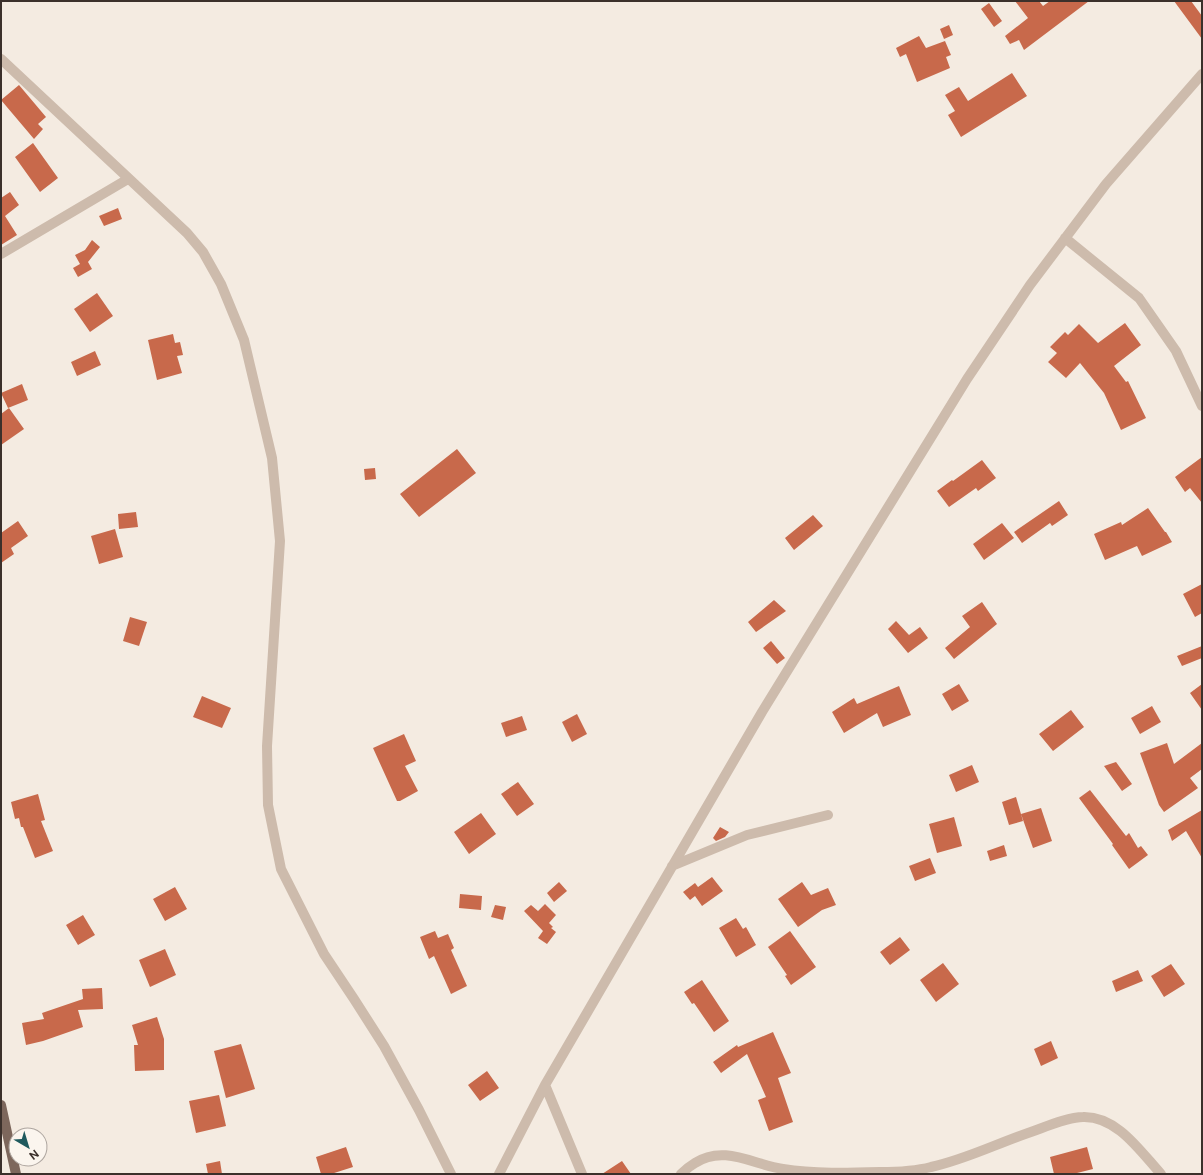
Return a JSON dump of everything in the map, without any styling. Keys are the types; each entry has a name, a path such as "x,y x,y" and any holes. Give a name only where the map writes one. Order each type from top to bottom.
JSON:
{"main road":[{"path":"1,1105 16,1174"}],"street":[{"path":"1,59 187,233 203,252 221,284 244,340 272,458 280,541 268,746 268,805 281,869 324,954 384,1046 419,1110 451,1174"},
{"path":"499,1174 545,1085 762,712 967,378 1030,285 1106,184 1202,74"},
{"path":"1,254 128,179"},
{"path":"1066,238 1139,298 1176,351 1202,406"},
{"path":"672,866 747,835 828,815"},
{"path":"545,1085 582,1174"},
{"path":"681,1174 696,1162 712,1156 733,1155 782,1169 832,1173 881,1172 930,1168 1059,1122 1082,1117 1097,1118 1114,1126 1125,1135 1161,1174"}],"building":[{"path":"1015,1 1039,1 1043,6 1050,1 1089,1 1024,50 1019,40 1010,44 1005,36 1028,18"},
{"path":"1174,1 1191,1 1202,16 1202,39"},
{"path":"989,3 1002,21 994,27 981,9"},
{"path":"949,25 953,35 944,39 940,29"},
{"path":"919,36 926,48 945,41 951,55 946,57 950,68 917,82 906,54 900,57 896,48"},
{"path":"1012,73 1027,96 961,137 948,115 955,111 945,95 959,87 968,101"},
{"path":"19,85 46,117 38,124 43,129 34,139 1,100"},
{"path":"33,143 58,178 40,192 15,157"},
{"path":"10,192 19,205 5,216 17,235 1,245 1,198"},
{"path":"118,208 122,219 104,226 99,216"},
{"path":"92,240 100,247 88,262 92,269 78,277 73,268 80,264 75,255 85,250"},
{"path":"97,293 113,316 90,332 74,309"},
{"path":"1125,323 1141,345 1114,366 1126,382 1128,381 1146,418 1121,430 1104,393 1080,363 1066,378 1048,362 1057,353 1050,347 1065,332 1068,335 1079,324 1098,343"},
{"path":"173,334 175,343 180,342 183,355 177,356 182,373 157,380 148,340"},
{"path":"95,351 101,365 77,376 71,362"},
{"path":"22,384 28,400 8,408 1,393"},
{"path":"9,408 24,429 1,445 1,414"},
{"path":"457,449 476,473 419,517 400,494"},
{"path":"1202,457 1202,503 1190,488 1185,492 1175,477"},
{"path":"982,460 996,478 978,491 976,488 949,507 937,491"},
{"path":"375,468 376,479 365,480 364,469"},
{"path":"1059,501 1068,515 1052,526 1050,523 1022,543 1014,532"},
{"path":"1148,508 1172,542 1142,556 1137,546 1105,560 1094,534 1121,522 1122,525"},
{"path":"136,512 138,527 119,529 118,514"},
{"path":"813,515 823,526 794,550 785,538"},
{"path":"18,521 28,536 11,548 14,554 1,563 1,533"},
{"path":"1002,523 1014,538 984,560 973,544"},
{"path":"115,529 123,557 99,564 91,536"},
{"path":"1202,584 1202,613 1195,617 1183,594"},
{"path":"774,600 786,611 756,632 748,622"},
{"path":"982,602 997,624 954,659 945,648 970,627 962,616"},
{"path":"130,617 147,622 139,646 123,641"},
{"path":"896,621 909,635 920,627 928,638 908,653 888,629"},
{"path":"771,641 785,658 777,664 763,648"},
{"path":"1202,646 1202,658 1182,666 1177,656"},
{"path":"959,684 969,701 952,711 942,694"},
{"path":"1202,684 1202,710 1190,693"},
{"path":"899,686 911,715 883,727 877,713 844,733 832,712 854,698 857,704"},
{"path":"202,696 231,708 222,728 193,717"},
{"path":"1152,706 1161,722 1140,734 1131,718"},
{"path":"1071,710 1084,727 1053,751 1039,734"},
{"path":"577,714 587,734 572,742 562,722"},
{"path":"522,716 527,730 506,737 501,723"},
{"path":"404,734 416,761 405,766 418,791 400,801 397,801 373,748"},
{"path":"1167,743 1174,764 1202,743 1202,769 1190,778 1198,788 1164,812 1159,805 1140,753"},
{"path":"1116,762 1132,784 1122,791 1104,766"},
{"path":"972,765 979,782 956,792 949,775"},
{"path":"518,782 534,804 517,816 501,794"},
{"path":"1090,790 1126,836 1129,833 1138,848 1141,846 1148,855 1129,869 1112,845 1113,844 1079,798"},
{"path":"38,794 45,820 41,821 53,851 35,858 23,827 21,827 19,818 15,819 11,802"},
{"path":"1016,797 1023,821 1009,825 1002,802"},
{"path":"1041,808 1052,841 1033,848 1021,814"},
{"path":"1202,810 1202,858 1186,831 1172,841 1168,830"},
{"path":"481,813 496,834 469,854 454,832"},
{"path":"954,817 962,846 937,853 929,824"},
{"path":"720,827 729,832 725,837 716,841 713,838"},
{"path":"1004,845 1007,856 990,861 987,851"},
{"path":"930,858 936,873 915,881 909,866"},
{"path":"712,877 723,891 702,906 695,896 690,900 683,892 695,883 698,887"},
{"path":"559,882 567,891 554,902 547,893"},
{"path":"802,882 811,895 828,888 836,905 822,910 798,927 778,899"},
{"path":"175,887 187,909 165,921 153,899"},
{"path":"460,894 482,896 481,910 459,908"},
{"path":"545,904 556,915 549,923 553,927 551,928 556,932 547,944 538,938 543,931 524,911 531,905 538,911"},
{"path":"495,905 506,907 503,920 491,917"},
{"path":"83,915 95,935 78,945 66,925"},
{"path":"736,918 743,929 746,927 756,945 736,957 719,928"},
{"path":"435,931 438,938 448,934 454,948 451,950 467,986 451,994 434,956 429,959 420,937"},
{"path":"790,931 816,967 791,985 785,976 787,975 768,947"},
{"path":"900,937 910,950 890,965 880,952"},
{"path":"165,949 176,975 150,987 139,960"},
{"path":"943,963 959,984 936,1002 920,980"},
{"path":"1171,964 1185,984 1164,997 1151,976"},
{"path":"1138,970 1143,981 1116,992 1112,981"},
{"path":"702,980 729,1021 714,1032 694,1003 692,1004 684,992"},
{"path":"102,988 103,1009 78,1010 83,1027 43,1041 26,1045 22,1023 44,1019 42,1013 83,999 82,989"},
{"path":"157,1017 164,1039 164,1070 135,1071 134,1045 138,1045 132,1025"},
{"path":"773,1032 791,1073 778,1078 793,1122 769,1131 758,1100 766,1097 747,1054 721,1073 713,1062 737,1045 738,1047"},
{"path":"1051,1041 1058,1058 1041,1066 1034,1049"},
{"path":"241,1044 255,1089 226,1098 214,1051"},
{"path":"487,1071 499,1088 480,1101 468,1085"},
{"path":"219,1095 226,1126 196,1133 189,1101"},
{"path":"346,1147 353,1167 331,1174 321,1174 316,1157"},
{"path":"1087,1147 1093,1169 1073,1174 1054,1174 1050,1157"},
{"path":"220,1161 222,1174 208,1174 206,1164"},
{"path":"622,1161 631,1174 602,1174"}]}
